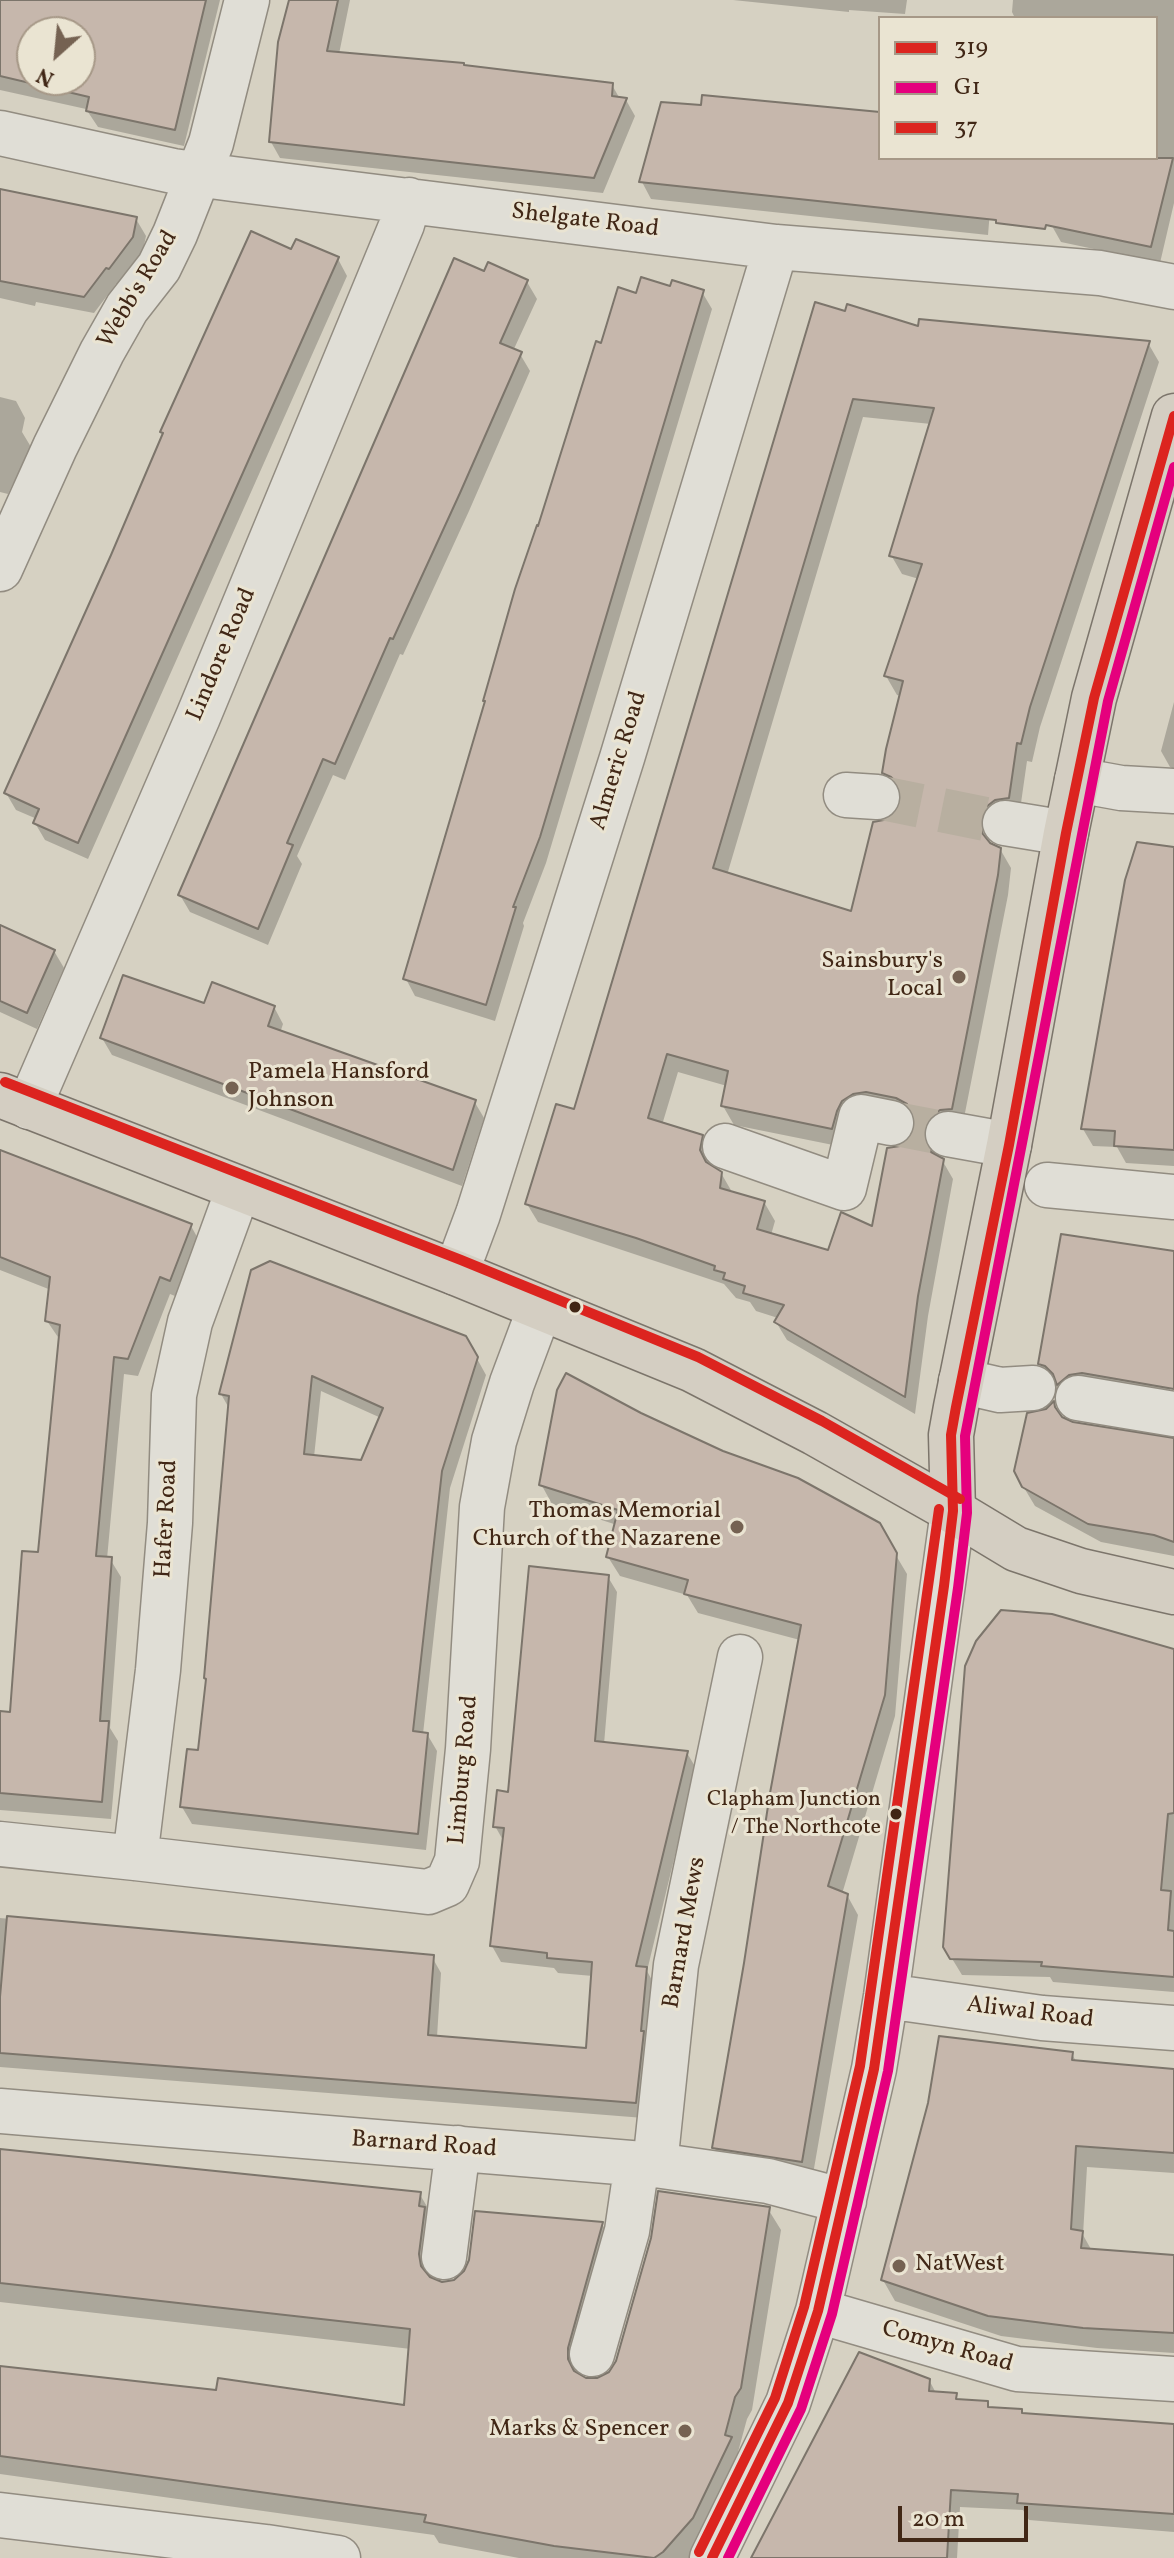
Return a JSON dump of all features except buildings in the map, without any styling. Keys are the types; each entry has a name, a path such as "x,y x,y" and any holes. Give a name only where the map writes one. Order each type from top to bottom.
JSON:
{"main road":[{"path":"953,1511 951,1435 1009,1145 1066,833 1094,698 1174,416"},
{"path":"14,1101 655,1354 815,1433 1016,1549 1047,1561 1174,1592"}],"street":[{"name":"Webb's Road","path":"5,546 102,352 127,308 159,267 175,234 211,143 247,0"},
{"name":"Shelgate Road","path":"0,133 173,171 776,247 1100,273 1174,287"},
{"name":"Lindore Road","path":"14,1101 198,717 402,224 409,200"},
{"name":"Almeric Road","path":"456,1273 478,1214 622,758 776,247"},
{"path":"1077,780 1174,791"},
{"path":"1005,823 1066,833"},
{"path":"725,1146 844,1188 861,1117 891,1123"},
{"path":"948,1134 1009,1145"},
{"path":"1047,1185 1174,1197"},
{"name":"Hafer Road","path":"135,1858 158,1670 170,1523 174,1395 190,1322 238,1190"},
{"name":"Limburg Road","path":"0,1844 428,1892 447,1884 457,1861 468,1749 482,1507 494,1441 540,1308"},
{"path":"961,1381 1000,1390 1033,1388"},
{"path":"1078,1398 1174,1414"},
{"path":"712,2558 788,2403 818,2311 844,2201 874,2069 886,1996 953,1511"},
{"name":"Barnard Mews","path":"592,2354 646,2164 676,1965 740,1657"},
{"name":"Aliwal Road","path":"886,1996 1042,2018 1174,2028"},
{"name":"Barnard Road","path":"0,2111 646,2164 768,2181 844,2201"},
{"path":"444,2257 458,2148"},
{"name":"Comyn Road","path":"818,2311 1017,2369 1174,2379"},
{"path":"0,2515 265,2552 338,2558"}],"tunnel":[{"path":"877,797 1005,823"},
{"path":"891,1123 948,1134"}],"transit line":[{"name":"319","path":"712,2558 788,2403 818,2311 874,2069 944,1586 953,1511 951,1435 956,1407 1094,698 1174,416"},
{"name":"G1","path":"728,2558 801,2409 832,2314 888,2071 958,1588 967,1513 965,1436 1108,701 1174,467"},
{"name":"37","path":"5,1082 461,1260 698,1357 822,1421 960,1499"},
{"name":"37","path":"699,2552 775,2398 804,2307 860,2066 939,1509"}],"place":[{"name":"Sainsbury's Local","path":"959,977"},
{"name":"Pamela Hansford Johnson","path":"232,1088"},
{"name":"Thomas Memorial Church of the Nazarene","path":"737,1527"},
{"name":"Clapham Junction / The Northcote","path":"896,1814"},
{"name":"NatWest","path":"899,2266"},
{"name":"Marks & Spencer","path":"685,2431"}]}
